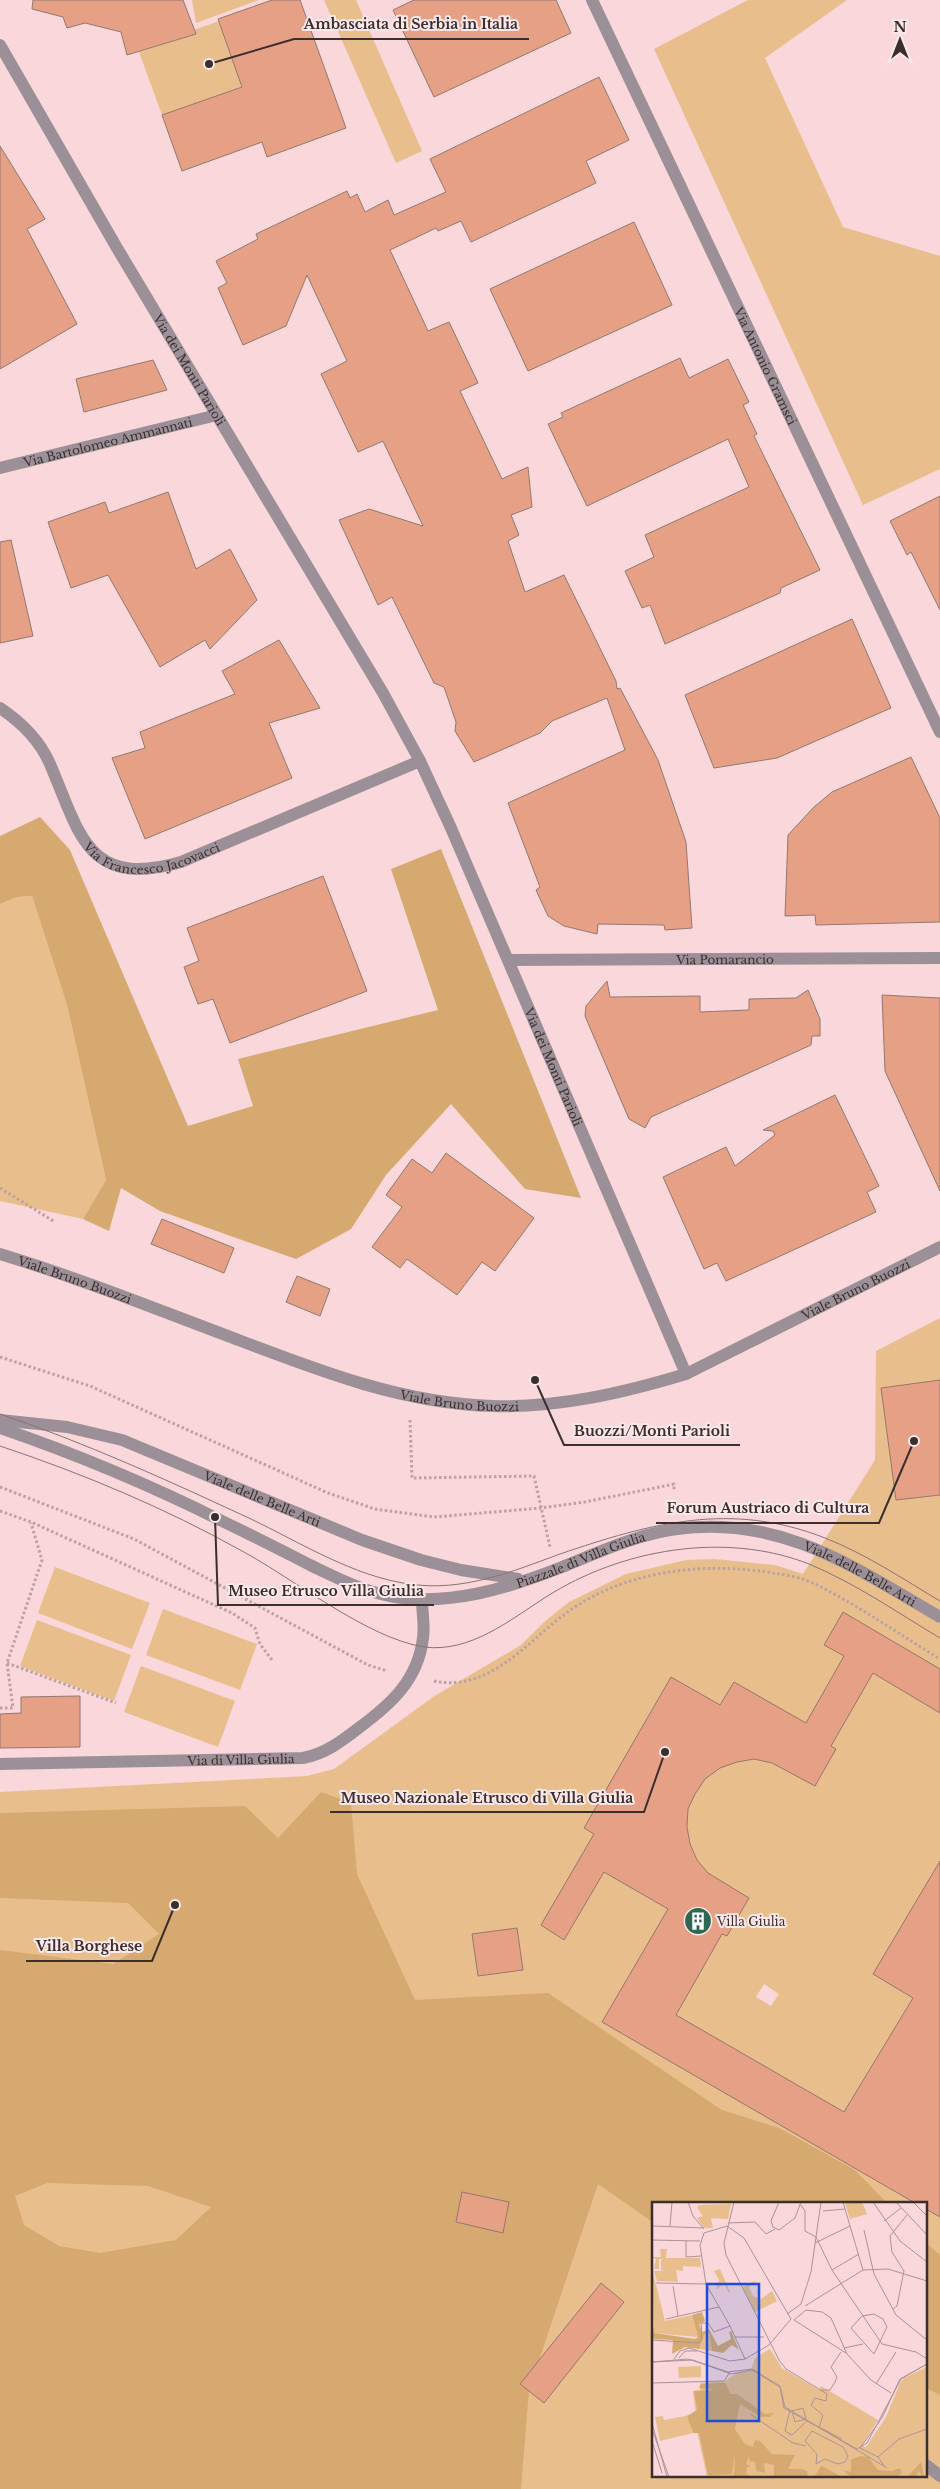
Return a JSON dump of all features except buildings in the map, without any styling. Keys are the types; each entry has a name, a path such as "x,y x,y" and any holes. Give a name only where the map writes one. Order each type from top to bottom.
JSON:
{"street":[{"name":"Via Antonio Gramsci","path":"592,0 940,732"},
{"name":"Via dei Monti Parioli","path":"0,45 383,693 420,761 509,960 686,1374"},
{"name":"Via Bartolomeo Ammannati","path":"0,468 217,415"},
{"name":"Via Francesco Jacovacci","path":"0,708 24,727 43,751 64,803 84,842 98,855 119,865 147,869 181,862 420,761"},
{"name":"Via Pomarancio","path":"509,960 940,958"},
{"name":"Viale Bruno Buozzi","path":"0,1254 315,1368 409,1395 492,1406 552,1404 612,1394 686,1374 940,1247"},
{"name":"Viale delle Belle Arti","path":"0,1420 67,1427 113,1438 362,1540 402,1554 461,1570 525,1580"},
{"path":"0,1428 35,1439 137,1482 340,1580 389,1596 422,1600"},
{"name":"Piazzale di Villa Giulia","path":"422,1600 455,1597 525,1580 628,1542 673,1530 724,1528 779,1536"},
{"name":"Viale delle Belle Arti","path":"779,1536 812,1546 837,1557 940,1617"},
{"name":"Via di Villa Giulia","path":"0,1764 303,1758 315,1756 340,1743 394,1700 410,1676 423,1638 422,1600"},
{"path":"928,2467 940,2476"}],"path":[{"path":"0,1188 55,1222"},
{"path":"0,1358 90,1386 328,1492 375,1509 434,1517 541,1508 585,1502 674,1484 674,1491"},
{"path":"409,1395 412,1478 534,1476 555,1570"},
{"path":"0,1488 134,1539 368,1665"},
{"path":"0,1511 31,1522 232,1613 254,1628 260,1644 272,1660"},
{"path":"0,1708 13,1708 7,1663 42,1560 31,1522"},
{"path":"441,1682 475,1677 502,1666 525,1649 562,1616 615,1587 655,1575 713,1567 786,1575 816,1584 940,1659"},
{"path":"7,1663 116,1703"}],"shaded area":[{"path":"192,0 259,0 196,23"},
{"path":"324,0 356,0 422,151 396,163"},
{"path":"748,0 847,0 765,58 843,227 940,256 940,469 863,505 654,49"},
{"path":"219,21 242,87 162,115 139,52 195,34 194,30"},
{"path":"40,817 70,850 188,1126 253,1106 238,1059 438,1010 391,869 441,849 581,1198 525,1189 451,1104 386,1175 351,1229 296,1259 160,1211 121,1188 109,1231 83,1219 106,1180 67,1005 32,896 17,897 0,904 0,836"},
{"path":"32,896 67,1005 106,1180 83,1219 0,1201 0,904 17,897"},
{"path":"940,1318 940,2489 0,2489 0,1792 307,1776 334,1769 433,1697 521,1645 544,1622 569,1602 626,1574 686,1560 715,1559 775,1565 803,1574 875,1460 876,1351","holes":["764,1984 779,1994 771,2006 756,1997"]},
{"path":"55,1567 150,1603 132,1649 38,1613"},
{"path":"163,1609 257,1644 240,1690 146,1655"},
{"path":"37,1620 131,1655 114,1701 20,1666"},
{"path":"141,1666 235,1701 218,1747 124,1712"},
{"path":"321,1792 351,1803 357,1874 415,2000 548,1993 722,2110 779,2128 855,2170 886,2202 652,2202 652,2222 598,2184 529,2390 521,2489 0,2489 0,1950 113,1964 159,1934 128,1903 0,1898 0,1813 245,1806 278,1838","holes":["47,2183 148,2186 211,2207 176,2240 100,2253 59,2246 24,2225 15,2196"]},
{"path":"928,2245 940,2255 940,2395 928,2389"}],"tram line":[{"path":"0,1414 64,1437 127,1463 251,1519 328,1558 388,1580 429,1586 468,1583 505,1574 627,1533 691,1520 724,1519 757,1521 790,1527 825,1538 870,1559 940,1601"},
{"path":"0,1446 93,1480 184,1520 242,1551 355,1620 379,1632 424,1647 441,1648 473,1640 504,1625 575,1580 607,1567 640,1557 674,1550 709,1547 743,1548 777,1554 809,1564 860,1589 940,1638"}],"place":[{"name":"Ambasciata di Serbia in Italia","path":"209,64"},
{"name":"Buozzi/Monti Parioli","path":"535,1380"},
{"name":"Forum Austriaco di Cultura","path":"914,1441"},
{"name":"Museo Etrusco Villa Giulia","path":"215,1517"},
{"name":"Museo Nazionale Etrusco di Villa Giulia","path":"665,1752"},
{"name":"Villa Borghese","path":"175,1905"},
{"name":"Villa Giulia","path":"698,1921"}]}
